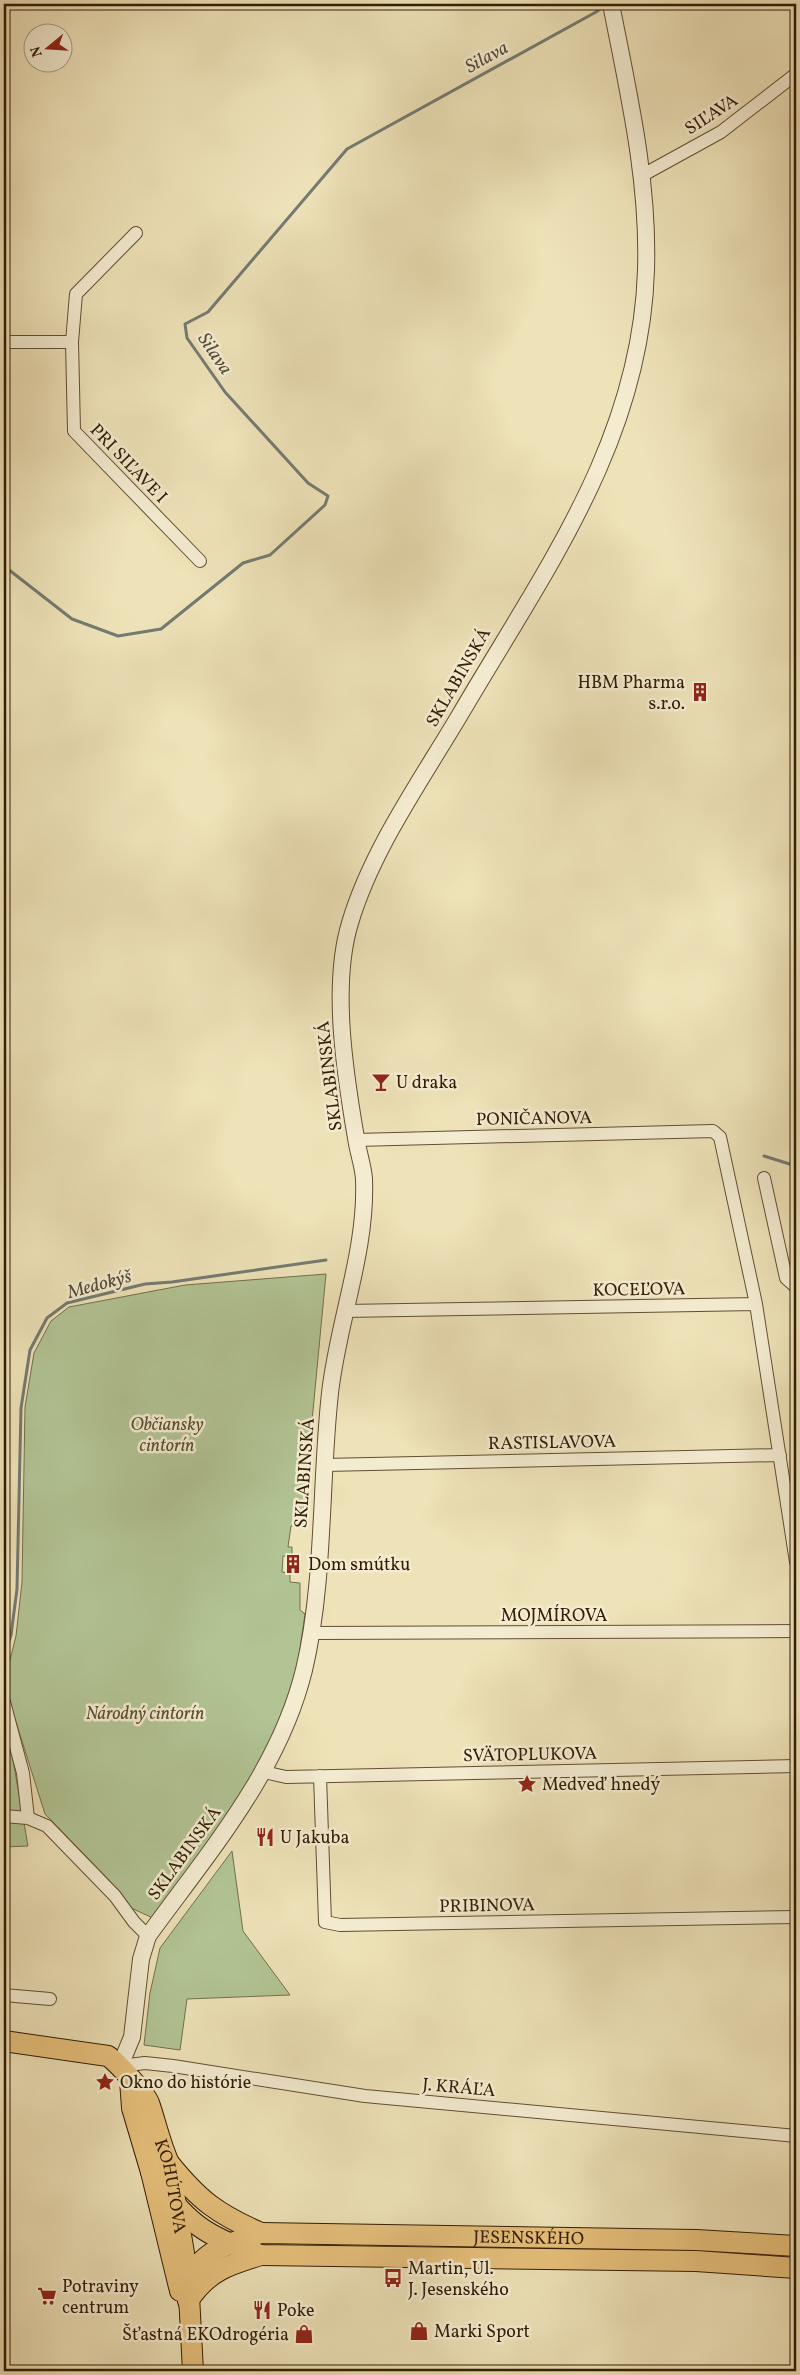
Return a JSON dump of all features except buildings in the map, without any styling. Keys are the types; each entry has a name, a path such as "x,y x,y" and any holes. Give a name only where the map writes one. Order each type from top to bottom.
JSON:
{"main road":[{"path":"4,2042 108,2056 125,2073"},
{"name":"KOHÚTOVA","path":"125,2073 148,2101 161,2146 169,2162 176,2207 193,2371"},
{"name":"KOHÚTOVA","path":"125,2073 132,2108 151,2172 170,2256 185,2289"},
{"name":"JESENSKÉHO","path":"169,2162 188,2186 215,2210 261,2233"},
{"name":"JESENSKÉHO","path":"151,2172 176,2207 201,2229 228,2244 261,2255 686,2261 796,2268"},
{"name":"JESENSKÉHO","path":"185,2289 201,2259 228,2244 261,2233 687,2240 796,2246"},
{"name":"JESENSKÉHO","path":"185,2289 227,2266 261,2255"}],"street":[{"name":"SKLABINSKÁ","path":"125,2073 132,2037 141,1959 148,1936 237,1815 264,1772 299,1688 312,1633 330,1388 362,1226 364,1172 356,1140 341,1013 343,954 349,924 379,852 575,519 598,472 626,394 640,329 644,293 646,236 641,176 611,4"},
{"name":"SIĽAVA","path":"641,176 721,132 796,74"},
{"name":"PRI SIĽAVE I","path":"136,233 76,294 72,342 74,431 200,561"},
{"path":"4,342 72,342"},
{"name":"PONIČANOVA","path":"356,1140 713,1132 720,1137 756,1304"},
{"path":"764,1178 786,1278 796,1287"},
{"path":"756,1304 796,1562"},
{"name":"KOCEĽOVA","path":"344,1311 756,1304"},
{"name":"RASTISLAVOVA","path":"324,1465 780,1455"},
{"name":"MOJMÍROVA","path":"312,1633 796,1631"},
{"path":"4,1702 22,1767 27,1794 28,1818"},
{"name":"SVÄTOPLUKOVA","path":"264,1772 286,1777 796,1766"},
{"name":"PRIBINOVA","path":"320,1776 325,1922 340,1925 796,1918"},
{"path":"4,1816 28,1818 47,1826 115,1896 134,1922 148,1936"},
{"path":"4,1995 50,2000"},
{"name":"J. KRÁĽA","path":"125,2073 145,2063 365,2096 796,2136"}],"green space":[{"path":"326,1274 302,1526 291,1526 288,1547 292,1547 292,1556 283,1556 282,1572 290,1573 290,1582 300,1583 300,1610 305,1614 295,1683 275,1738 221,1826 153,1918 129,1907 109,1880 45,1814 4,1684 16,1636 22,1582 25,1407 34,1353 51,1321 69,1307 185,1285"},
{"path":"4,1720 8,1731 28,1846 4,1847"},
{"path":"232,1851 243,1931 290,1995 187,1999 180,2050 144,2045 150,1993 160,1948"}],"waterway":[{"name":"Silava","path":"4,566 72,619 118,636 161,629 243,563 270,555 325,505 328,496 308,483 225,392 187,338 185,324 208,312 347,149 596,12 607,4"},
{"name":"Medokýš","path":"764,1156 796,1166"},
{"name":"Medokýš","path":"4,1657 11,1635 17,1589 21,1408 30,1350 47,1318 67,1303 145,1284 172,1282 326,1260"}],"place":[{"name":"HBM Pharma s.r.o.","path":"700,692"},
{"name":"U draka","path":"381,1082"},
{"name":"Dom smútku","path":"293,1564"},
{"name":"Medveď hnedý","path":"527,1784"},
{"name":"U Jakuba","path":"265,1837"},
{"name":"Okno do histórie","path":"105,2082"},
{"name":"Martin, Ul. J. Jesenského","path":"393,2278"},
{"name":"Potraviny centrum","path":"47,2296"},
{"name":"Poke","path":"262,2310"},
{"name":"Marki Sport","path":"419,2331"},
{"name":"Šťastná EKOdrogéria","path":"304,2334"}],"park label":[{"name":"Občiansky cintorín","path":"167,1434"},
{"name":"Národný cintorín","path":"145,1713"}]}
